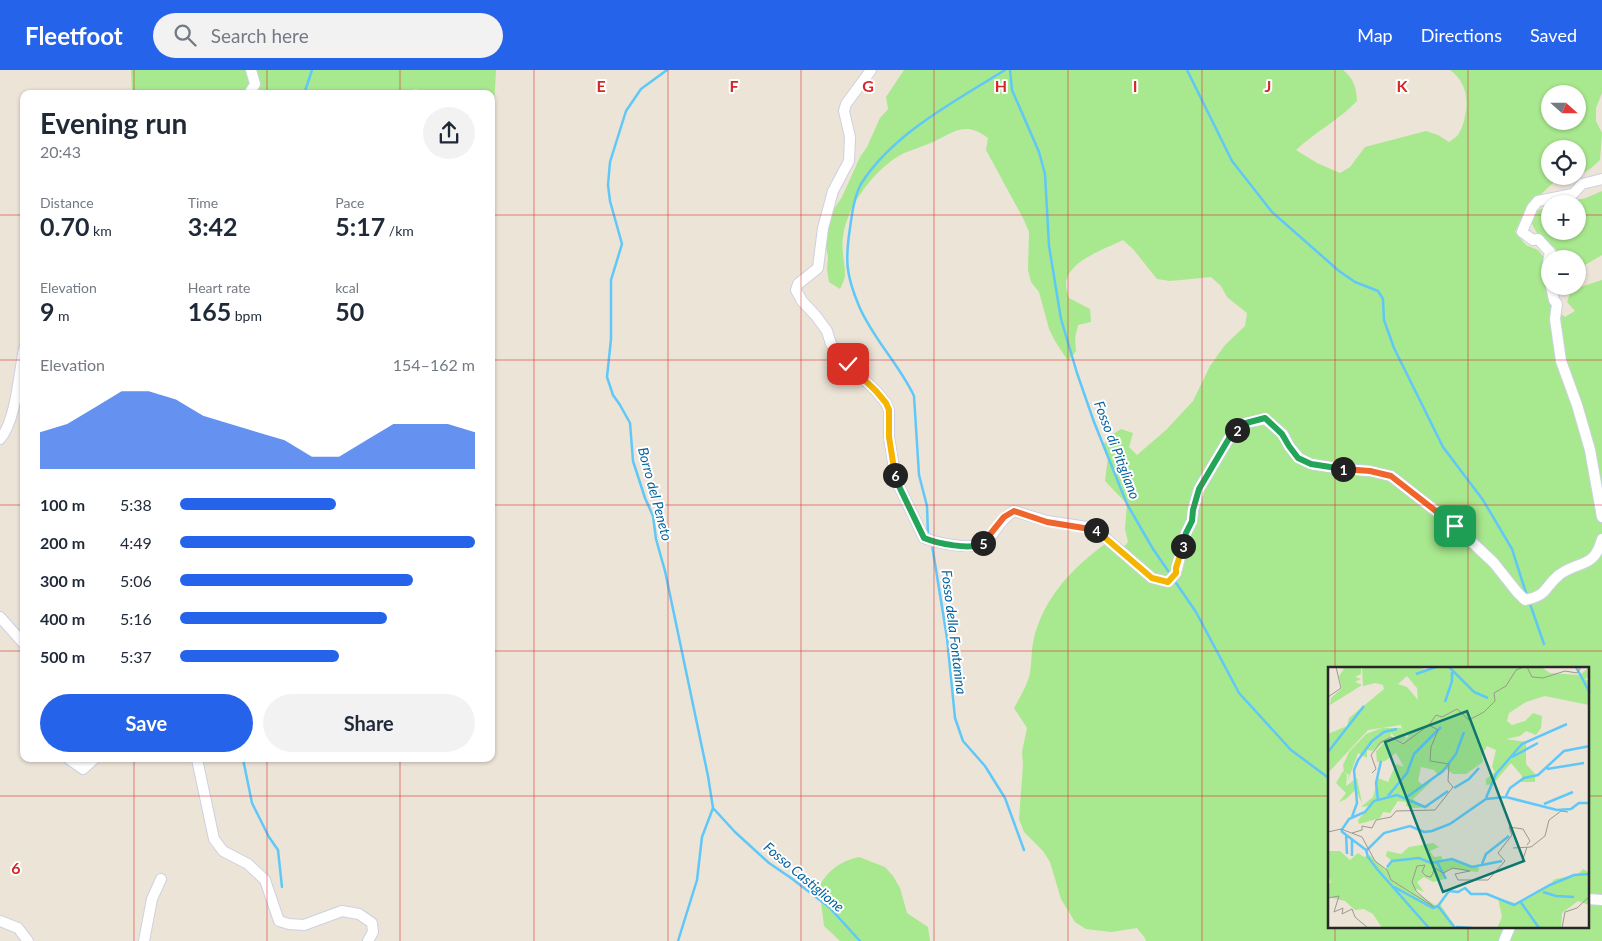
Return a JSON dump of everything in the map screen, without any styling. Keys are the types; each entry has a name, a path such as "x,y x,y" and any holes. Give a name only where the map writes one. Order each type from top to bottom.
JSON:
{"street":[{"path":"251,70 255,84 251,90"},
{"path":"871,70 846,104 844,111 850,136 848,160 833,191 823,228 818,268 798,284 796,290 802,301 827,331 831,344 886,403 889,410 889,437 896,480 924,538 935,542 979,546 986,541 1004,517 1014,511 1047,522 1094,528 1152,578 1168,582 1176,573 1186,533 1192,521 1199,489 1231,435 1246,423 1265,418 1282,434 1298,458 1311,464 1370,471 1391,476 1455,526 1494,563 1516,592 1525,600 1539,597 1559,575 1591,560 1598,552 1602,539"},
{"path":"1548,250 1538,239 1533,240 1522,232 1532,208 1538,201 1573,194 1582,184 1602,179"},
{"path":"1553,295 1557,304 1554,319 1561,361 1577,405 1590,450 1602,517"},
{"path":"0,439 5,434 12,416 20,371"},
{"path":"0,617 20,640"},
{"path":"73,762 83,769 91,762"},
{"path":"198,762 214,839 223,851 248,864 264,880 279,921 289,924 304,924 342,911 359,914 372,923 373,932 368,941"},
{"path":"144,941 152,899 161,879"},
{"path":"0,921 18,928 28,941"},
{"path":"1504,941 1510,928"}],"green space":[{"path":"131,70 496,70 495,90 132,90"},
{"path":"904,70 1343,70 1354,84 1357,101 1296,150 1317,163 1340,173 1350,167 1365,147 1426,131 1438,135 1449,142 1457,136 1465,118 1466,96 1459,79 1450,70 1602,70 1602,93 1596,108 1596,121 1602,133 1600,160 1586,171 1586,140 1541,140 1541,185 1551,185 1527,207 1515,232 1526,245 1538,250 1541,254 1541,295 1550,295 1555,309 1565,317 1575,311 1567,302 1569,295 1586,295 1586,285 1602,280 1602,941 1146,941 1137,928 1111,932 1086,929 1075,922 1061,899 1050,862 1043,851 1024,832 1019,819 1023,765 1022,752 1027,728 1014,708 1029,677 1033,642 1039,623 1052,597 1081,563 1105,544 1120,552 1128,542 1125,529 1127,504 1105,481 1108,457 1103,445 1110,436 1121,429 1133,433 1129,447 1137,455 1166,430 1193,401 1210,366 1225,345 1245,326 1247,313 1227,297 1221,286 1211,277 1170,281 1157,279 1133,249 1123,240 1088,257 1079,263 1067,277 1066,287 1069,298 1090,309 1091,322 1078,325 1075,338 1076,351 1068,361 1049,329 1039,292 1031,282 1028,270 1029,232 1024,220 986,150 988,138 967,129 954,131 933,142 904,153 883,168 864,188 850,212 843,237 845,277 840,289 829,282 828,257 825,243 828,218 842,197 880,118 888,109 886,97"},
{"path":"1602,191 1602,255 1586,264 1586,250 1556,250 1545,240 1586,240 1586,198"},
{"path":"1541,209 1541,236 1531,222 1536,211"},
{"path":"859,857 885,867 893,876 900,888 907,913 928,927 930,941 840,941 824,926 819,886 836,867 846,861"}],"waterway":[{"path":"305,90 312,70"},
{"name":"Borro del Peneto","path":"667,70 641,89 626,111 610,162 608,185 610,201 622,244 611,280 611,339 607,377 613,395 630,423 633,461 653,516 656,539 665,571 713,808 702,837 697,880 678,941"},
{"name":"Fosso della Fontanina","path":"928,535 927,506 919,475 914,396 859,306 849,276 847,259 848,240 857,194 861,184 874,166 890,149 927,119 1005,70"},
{"name":"Fosso di Pitigliano","path":"1010,70 1012,90 1039,152 1045,174 1049,246 1061,319 1077,373 1094,422 1127,504 1153,549 1171,575"},
{"path":"1187,70 1232,161 1272,212 1339,271 1355,282 1378,291 1383,299 1384,320 1394,348 1443,447 1483,500 1512,549 1527,596"},
{"name":"Fosso della Fontanina","path":"932,545 947,638 955,718 963,741 985,766 1005,798 1024,850"},
{"name":"Fosso di Pitigliano","path":"1174,580 1196,612 1239,693 1291,750 1328,778"},
{"path":"1529,601 1544,644"},
{"path":"244,762 252,803 269,837 278,850 282,887"},
{"name":"Fosso Castiglione","path":"713,808 735,832 769,863 829,907 860,941"}],"route":[{"path":"848,364 886,403 889,410 889,437 896,480 924,538 935,542 979,546 986,541 1004,517 1014,511 1029,514 1047,522 1094,528 1152,578 1168,582 1176,573 1186,533 1192,521 1199,489 1231,435 1246,423 1265,418 1282,434 1298,458 1311,464 1370,471 1391,476 1455,526"}]}
